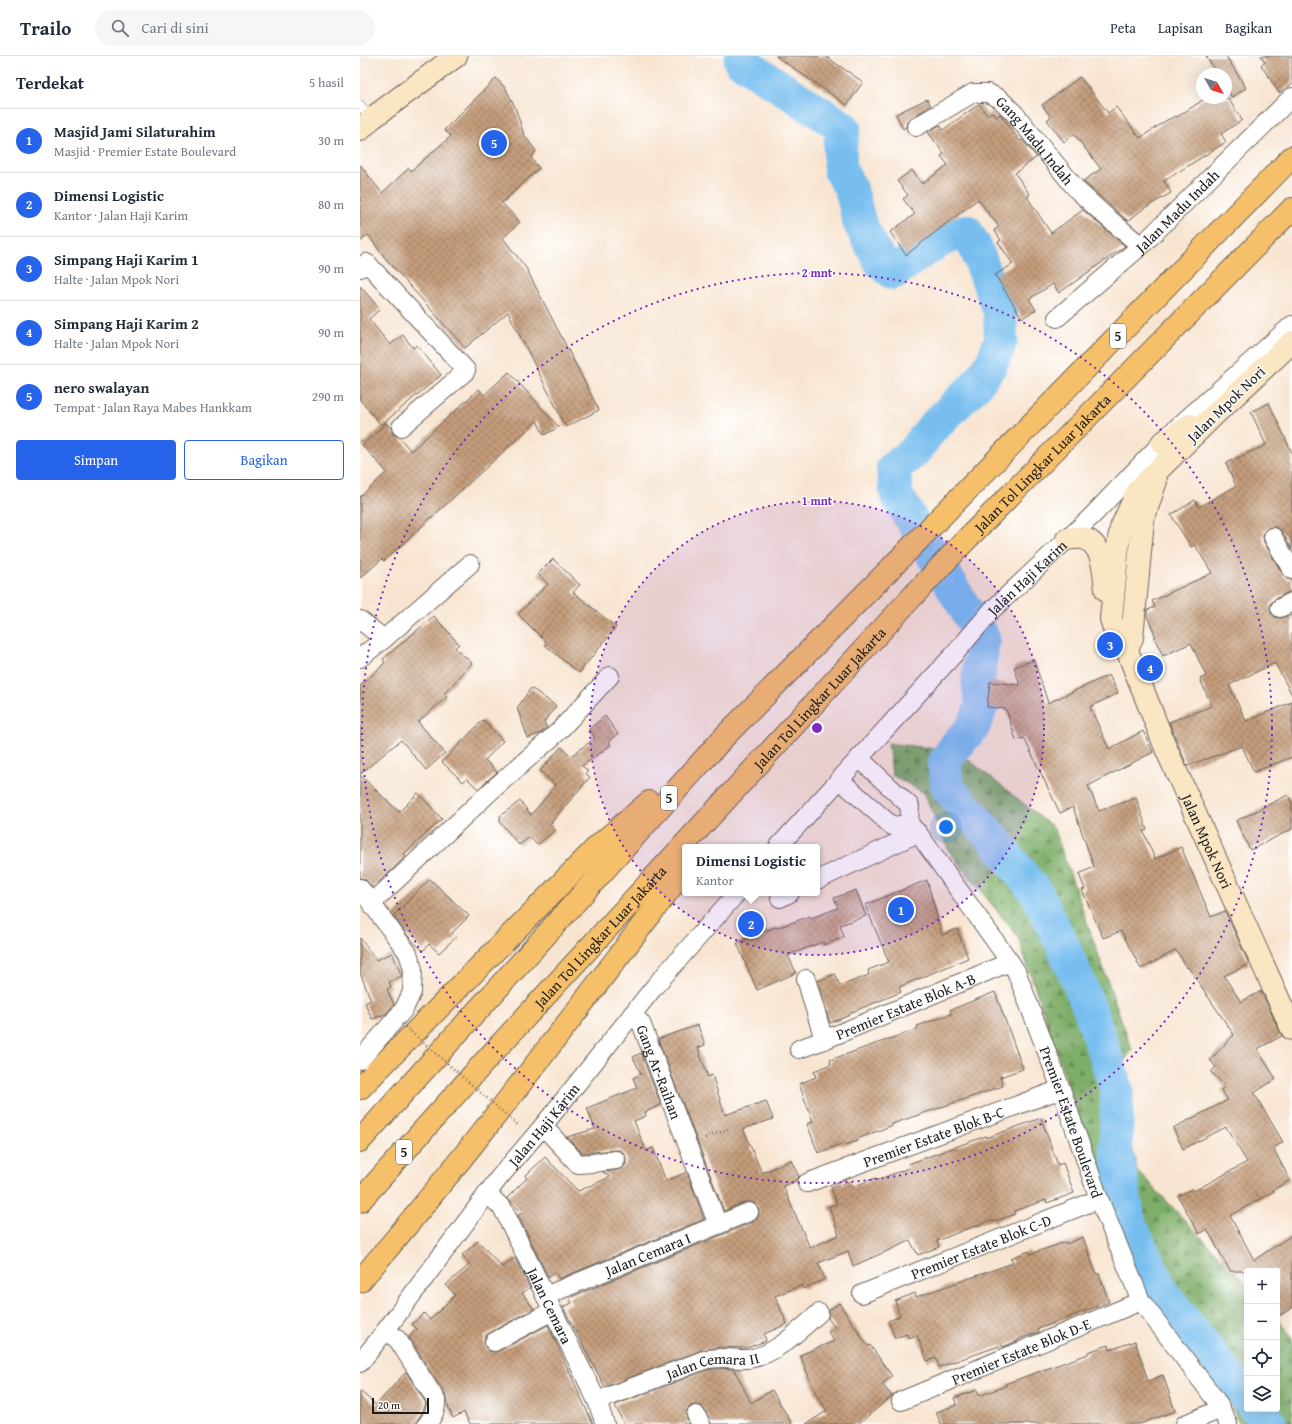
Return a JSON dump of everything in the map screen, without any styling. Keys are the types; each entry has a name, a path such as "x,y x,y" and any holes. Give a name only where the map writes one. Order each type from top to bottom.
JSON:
{"highway":[{"name":"5","path":"360,1141 725,736 1292,157"},
{"name":"Jalan Tol Lingkar Luar Jakarta","path":"685,844 962,544 1292,209"},
{"path":"704,844 802,716"},
{"path":"360,1088 598,846 725,736"},
{"name":"Jalan Tol Lingkar Luar Jakarta","path":"360,1201 682,847"},
{"path":"360,1281 500,1111 682,873"}],"main road":[{"path":"364,118 456,56"},
{"name":"Jalan Mpok Nori","path":"1291,341 1138,490 1121,528 1111,619 1118,641 1127,650 1167,752 1292,1029"},
{"path":"1162,443 1186,428 1215,414"},
{"name":"Jalan Mpok Nori","path":"1127,650 1132,638 1143,520 1160,468"},
{"path":"1067,539 1085,538 1097,549 1100,557 1111,619"}],"street":[{"name":"Gang Madu Indah","path":"916,127 973,93 988,93 1000,98 1015,114 1077,190 1141,246"},
{"name":"Jalan Madu Indah","path":"1057,318 1141,246 1292,97"},
{"path":"360,268 363,264 368,264 466,370 401,427"},
{"name":"Jalan Haji Karim","path":"781,844 957,651 992,610 1093,515 1171,433 1291,341"},
{"path":"1273,537 1292,570"},
{"path":"360,658 470,564"},
{"path":"360,620 384,639"},
{"path":"372,903 491,791 558,732 610,676"},
{"path":"859,758 910,806 914,828"},
{"path":"840,780 892,826 914,828"},
{"path":"820,879 890,847 914,828"},
{"name":"Premier Estate Boulevard","path":"914,828 1016,971 1061,1089 1100,1199 1141,1301 1225,1417"},
{"path":"360,888 408,953 413,969 412,992 404,1009 360,1060"},
{"name":"Jalan Haji Karim","path":"360,1363 487,1193 632,1014 734,896"},
{"name":"Premier Estate Blok A-B","path":"799,1049 824,1040 1010,962"},
{"path":"806,979 824,1040"},
{"name":"Gang Ar-Raihan","path":"632,1014 641,1023 718,1225"},
{"name":"Premier Estate Blok B-C","path":"806,1183 1061,1089"},
{"path":"542,1126 578,1164 616,1160"},
{"name":"Jalan Cemara","path":"487,1193 503,1209 597,1401 605,1424"},
{"name":"Premier Estate Blok C-D","path":"862,1294 1100,1199"},
{"name":"Jalan Cemara I","path":"494,1342 549,1303 749,1212"},
{"name":"Premier Estate Blok D-E","path":"901,1401 1141,1301"},
{"name":"Jalan Cemara II","path":"597,1401 704,1360 722,1357 748,1359 763,1354 775,1349 791,1338 819,1313"},
{"path":"386,1330 398,1340 436,1400 432,1418 427,1424"},
{"path":"1186,1424 1225,1417"}],"path":[{"path":"402,1024 519,1126"},
{"path":"686,1139 728,1129"}],"green space":[{"path":"888,743 959,752 1054,828 1132,1050 1117,1071 1137,1170 1244,1282 1244,1412 1280,1412 1280,1322 1292,1338 1292,1424 1240,1424 1227,1398 1159,1319 1132,1274 1018,937 949,851 924,793 892,775"}],"building":[{"path":"776,56 825,56 863,82 847,105"},
{"path":"1206,56 1226,56 1246,88 1232,97 1232,68 1213,68"},
{"path":"1261,56 1292,56 1292,84 1279,93 1261,65 1265,62"},
{"path":"1080,77 1108,113 1116,107 1140,138 1167,120 1176,116 1177,117 1197,104 1232,104 1242,120 1221,134 1226,142 1164,181 1171,193 1143,209 1128,221 1083,181 1101,169 1074,134 1064,142 1047,120 1051,117 1042,105"},
{"path":"496,78 506,89 515,107 524,135 536,151 531,158 539,168 502,203 520,222 503,238 526,268 599,410 566,427 508,312 465,348 386,259 368,235 360,242 360,165 382,193 409,168 411,171 451,136 444,130"},
{"path":"927,99 931,106 911,118 907,122 906,127 903,129 896,114"},
{"path":"979,104 987,115 992,112 996,117 1000,114 1020,141 1022,140 1037,157 1015,173 1030,195 1027,197 1051,233 1083,210 1125,246 1059,293 1053,284 1029,299 1036,310 1022,318 995,275 1013,264 998,242 1001,240 994,230 999,227 978,199 906,255 890,232 915,214 903,199 908,195 897,181 912,170 922,184 948,165 941,156 944,154 928,132 940,125 943,130"},
{"path":"360,286 380,309 369,319 390,345 403,335 413,348 417,345 441,375 381,425 360,400"},
{"path":"509,372 559,427 544,435 537,421 384,561 382,559 360,578 360,497 387,472 362,445 386,423 391,428 393,434 399,437 411,451 479,389 484,395"},
{"path":"1269,403 1292,453 1292,549 1278,528 1268,528 1264,531 1263,537 1264,542 1283,575 1287,579 1292,580 1292,590 1275,599 1271,603 1270,608 1271,613 1275,617 1280,618 1290,615 1292,619 1292,695 1275,663 1229,685 1246,721 1292,702 1292,757 1254,772 1242,746 1187,766 1169,722 1212,706 1200,679 1206,676 1191,643 1163,656 1154,637 1156,637 1147,616 1147,610 1155,607 1152,601 1212,573 1195,545 1191,547 1171,515 1195,500 1199,507 1236,486 1226,463 1266,445 1251,412"},
{"path":"553,559 580,585 573,592 616,627 579,673 545,645 546,642 518,614 548,584 538,574"},
{"path":"434,616 459,644 455,648 472,663 444,694 447,697 418,722 445,753 426,770 401,740 360,774 360,686 381,667 385,662 383,659"},
{"path":"1034,660 1048,703 1109,675 1118,693 1090,707 1109,749 1143,731 1153,752 1088,786 1099,811 1136,798 1147,830 1143,831 1155,859 1181,847 1211,917 1225,911 1249,964 1224,976 1241,1002 1261,991 1282,1036 1257,1049 1276,1079 1254,1093 1283,1142 1273,1148 1290,1180 1273,1190 1274,1191 1230,1216 1254,1260 1292,1235 1292,1308 1280,1315 1280,1268 1244,1268 1244,1271 1230,1271 1207,1229 1199,1234 1178,1196 1192,1189 1194,1191 1247,1162 1226,1127 1183,1149 1173,1128 1228,1100 1221,1090 1225,1086 1211,1072 1216,1067 1210,1060 1234,1035 1176,950 1141,969 1121,931 1103,938 1082,890 1085,889 1079,874 1094,867 1073,807 1060,813 1024,738 1016,740 1006,709 987,707 990,682 1020,685 1014,667"},
{"path":"531,688 556,706 544,722 547,728 541,733 528,738 517,708"},
{"path":"605,716 618,734 609,741 611,745 582,766 588,771 585,773 590,777 550,824 555,830 537,845 530,837 519,845 500,822 500,816 520,801 531,815 556,786 540,771 561,747 571,756 595,738 589,729"},
{"path":"483,720 503,741 485,760 497,772 478,789 467,778 463,782 442,762"},
{"path":"360,775 399,812 418,793 442,819 404,854 406,856 373,888 365,879 360,878"},
{"path":"1288,795 1292,803 1292,829 1250,850 1236,821"},
{"path":"430,879 469,916 452,933 456,937 439,953 429,944 423,951 408,936 393,916"},
{"path":"927,880 942,935 957,929 968,958 899,987 901,992 830,1023 818,981 835,974 840,986 869,975 868,970 889,962 865,905"},
{"path":"856,890 866,916 840,925 844,937 824,945 823,942 788,955 796,973 757,990 737,943 776,927 777,928 810,916 811,918 838,908 834,898"},
{"path":"360,938 376,960 392,953 402,976 389,982 391,987 387,989 394,1005 386,1014 372,1019 365,1003 371,1000 360,973"},
{"path":"995,992 1023,1069 1000,1077 1003,1086 892,1124 893,1125 857,1139 858,1141 842,1146 841,1144 818,1153 807,1124 813,1122 799,1084 816,1077 814,1071 831,1064 830,1060 918,1029 917,1026 951,1014 950,1010"},
{"path":"698,1025 705,1045 698,1048 708,1077 712,1075 725,1115 766,1101 773,1119 743,1129 762,1173 791,1160 799,1177 797,1180 783,1186 810,1248 839,1235 829,1206 837,1204 831,1188 850,1181 852,1187 876,1178 877,1180 909,1168 908,1164 1041,1118 1058,1165 1063,1163 1074,1193 1047,1203 1046,1200 1014,1211 1015,1214 964,1230 937,1241 939,1247 918,1255 910,1241 853,1266 848,1251 818,1263 825,1279 803,1289 802,1285 775,1296 787,1324 764,1334 766,1341 746,1348 720,1347 702,1350 605,1387 563,1307 572,1303 569,1298 753,1222 757,1219 759,1214 759,1208 756,1204 750,1202 745,1202 724,1211 658,1039"},
{"path":"641,1053 661,1105 645,1112 646,1116 634,1121 646,1151 653,1148 666,1181 687,1172 704,1219 559,1279 555,1273 548,1277 518,1215 522,1213 507,1198 527,1178 525,1176 545,1157 578,1191 610,1177 603,1172 623,1168 626,1164 626,1158 624,1153 620,1150 582,1153 567,1137 595,1129 587,1108 637,1088 633,1078 641,1074 633,1057"},
{"path":"1083,1237 1096,1274 1099,1274 1109,1302 1038,1329 1039,1332 1019,1339 1003,1347 1002,1345 939,1367 936,1358 927,1361 917,1335 908,1338 907,1334 895,1338 888,1321 900,1316 895,1301 915,1293 916,1297 1013,1263 1011,1258 1029,1251 1030,1254 1066,1242 1066,1244"},
{"path":"478,1241 502,1267 515,1258 530,1288 522,1293 534,1309 485,1336 485,1347 489,1351 499,1351 548,1325 593,1424 470,1424 464,1412 453,1418 447,1404 445,1394 409,1337 417,1329 412,1324 424,1313 430,1320 455,1295 446,1285 470,1264 462,1255"},
{"path":"839,1303 868,1346 870,1345 892,1376 882,1384 892,1396 858,1424 806,1424 827,1411 815,1392 800,1355 834,1341 828,1332 835,1328 828,1318 829,1310"},
{"path":"1135,1341 1148,1381 1163,1375 1175,1411 1140,1424 941,1424 936,1412 957,1405 954,1398 977,1390 979,1396 1006,1386 1005,1384 1088,1354 1088,1352 1108,1345 1110,1350"},
{"path":"720,1368 734,1369 751,1403 772,1390 792,1424 711,1424 705,1410 701,1406 696,1405 691,1406 687,1410 686,1415 689,1424 624,1424 615,1405 707,1370"},
{"path":"406,1372 426,1403 423,1411 414,1424 360,1424 360,1391 376,1405"}],"waterway":[{"path":"743,56 740,61 844,128 840,146 840,170 851,189 860,224 881,263 893,273 937,243 966,231 976,249 1000,312 1001,339 992,363 976,385 932,428 913,453 893,468 897,496 983,638 978,681 982,705 973,727 957,744 944,763 948,788 996,842 1036,892 1063,946 1089,1007 1117,1090 1116,1150 1129,1223 1163,1294 1244,1395"},
{"path":"1259,1412 1270,1424"}],"place":[{"name":"nero swalayan","path":"494,143"},
{"name":"Simpang Haji Karim 1","path":"1110,645"},
{"name":"Simpang Haji Karim 2","path":"1150,668"},
{"name":"Masjid Jami Silaturahim","path":"901,910"},
{"name":"Dimensi Logistic","path":"751,924"}]}
